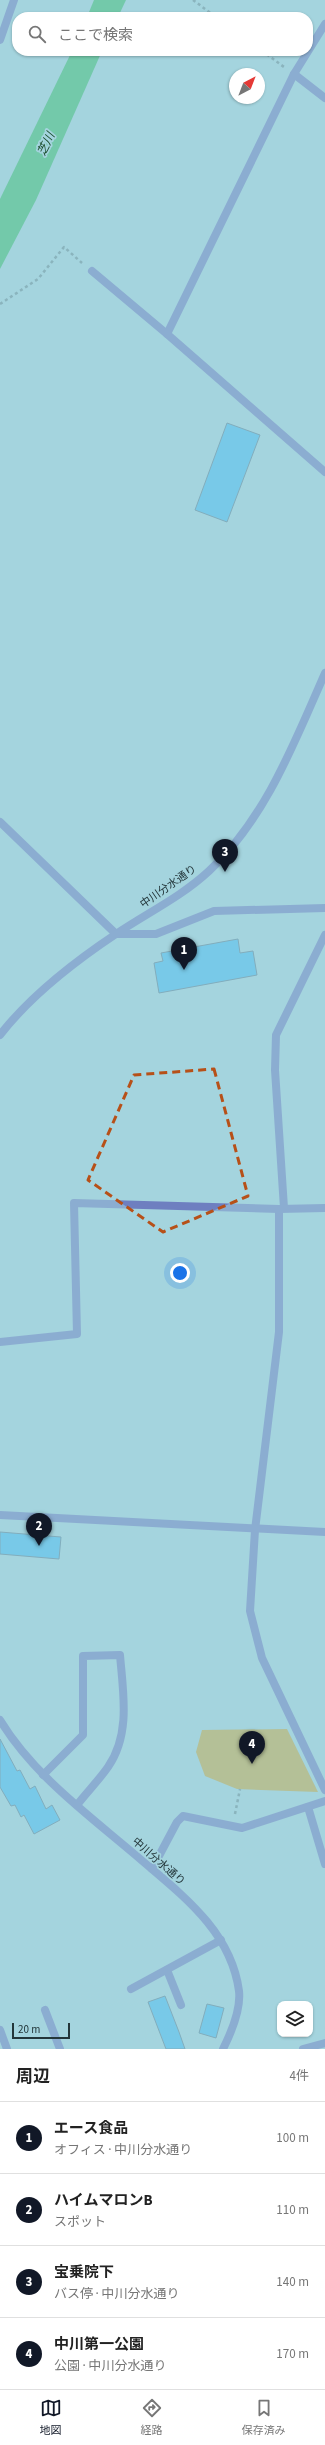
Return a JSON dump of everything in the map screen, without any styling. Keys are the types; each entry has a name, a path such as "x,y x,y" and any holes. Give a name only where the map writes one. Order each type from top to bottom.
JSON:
{"street":[{"path":"0,40 14,0"},
{"path":"313,43 325,24"},
{"path":"167,334 294,74 305,56"},
{"path":"294,74 325,98"},
{"path":"92,271 167,334 325,472"},
{"name":"中川分水通り","path":"0,1035 25,1007 52,982 116,934 171,900 209,871 234,844 253,818 272,784 325,673"},
{"path":"0,822 116,934 156,934 214,911 325,908"},
{"path":"325,935 276,1035 275,1070 281,1209 280,1332 255,1530 250,1611 262,1658 325,1790"},
{"path":"0,1342 77,1334 74,1203 281,1209 325,1208"},
{"path":"0,1515 255,1530 325,1532"},
{"path":"43,1775 83,1735 83,1656 120,1655 125,1716 114,1756 109,1766 77,1805"},
{"name":"中川分水通り","path":"0,1720 19,1748 43,1775 192,1904 221,1940 232,1966 239,1992 236,2012 223,2049"},
{"path":"152,1869 177,1822 183,1816 242,1828 325,1801"},
{"path":"308,1807 325,1864"},
{"path":"131,1989 221,1940"},
{"path":"166,1970 181,2005"},
{"path":"45,2010 60,2049"},
{"path":"0,2030 7,2049"},
{"path":"303,2049 325,2043"}],"path":[{"path":"193,0 209,12"},
{"path":"269,56 294,74"},
{"path":"0,304 38,279 64,247 92,271"},
{"path":"240,1789 234,1817 242,1816"}],"highlighted area":[{"path":"214,1069 248,1196 163,1232 88,1180 134,1075"}],"shaded area":[{"path":"287,1729 318,1792 237,1789 205,1776 196,1752 202,1730"}],"water":[{"path":"94,0 126,0 120,12 89,12"},
{"name":"芝川","path":"70,56 100,56 36,200 0,269 0,199"}],"building":[{"path":"227,423 260,435 227,522 195,510"},
{"path":"238,939 240,953 253,951 257,975 159,993 154,963 163,961 161,953"},
{"path":"0,1532 61,1537 59,1559 0,1554"},
{"path":"0,1739 17,1771 20,1770 30,1789 35,1786 46,1809 52,1805 60,1820 34,1834 24,1815 21,1817 15,1805 11,1806 0,1787"},
{"path":"165,1996 185,2049 166,2049 148,2002"},
{"path":"207,2004 224,2008 216,2038 199,2033"}],"place":[{"name":"宝乗院下","path":"225,872"},
{"name":"エース食品","path":"184,970"},
{"name":"ハイムマロンB","path":"39,1546"},
{"name":"中川第一公園","path":"252,1764"}]}
